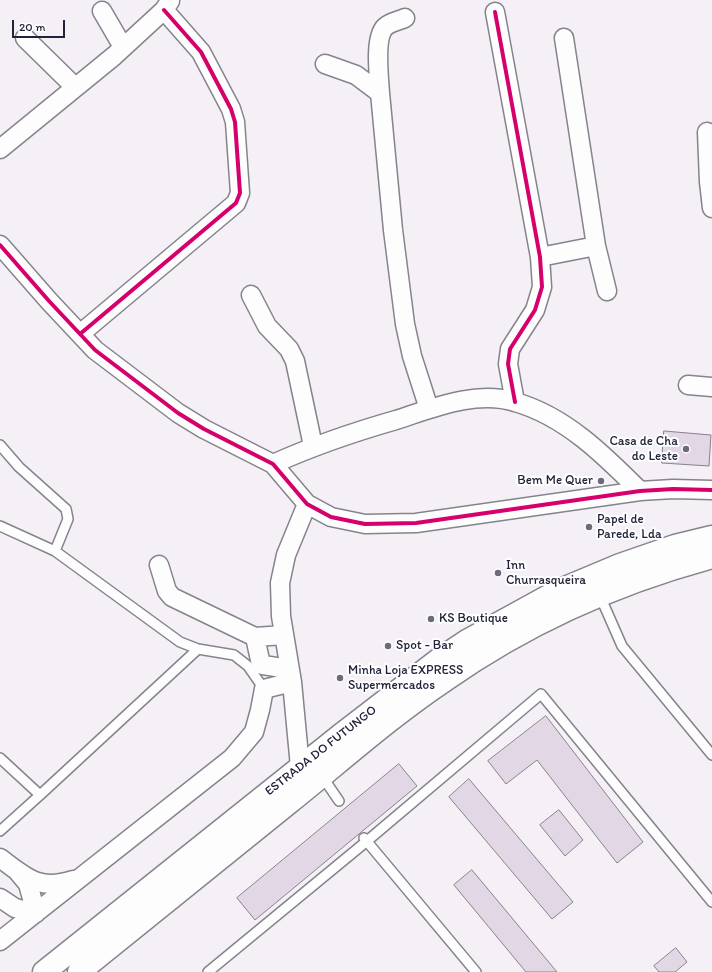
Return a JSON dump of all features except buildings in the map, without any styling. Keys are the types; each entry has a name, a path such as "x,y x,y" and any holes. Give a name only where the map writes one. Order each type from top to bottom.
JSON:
{"main road":[{"name":"ESTRADA DO FUTUNGO","path":"44,972 300,767 437,661 496,623 558,590 620,565 675,546 712,537"},
{"name":"ESTRADA DO FUTUNGO","path":"79,972 445,679 525,630 599,594 677,567 712,557"}],"street":[{"path":"0,149 123,47 167,5 200,52 231,109 235,122 240,193 236,203 80,334"},
{"path":"102,11 123,47"},
{"path":"495,12 540,257 542,287 535,310 510,349 508,364 515,402"},
{"path":"405,18 389,24 380,33 378,45 380,93 393,230 405,324 412,356 430,409"},
{"path":"25,38 75,87"},
{"path":"564,38 596,246 607,291"},
{"path":"326,64 356,75 380,93"},
{"path":"706,132 712,208"},
{"path":"0,245 95,350 178,413 204,430 273,464 307,504 331,517 365,524 416,523 640,491 672,489 712,490"},
{"path":"540,257 596,246"},
{"path":"251,296 267,326 289,349 295,362 313,446"},
{"path":"688,385 712,387"},
{"path":"273,464 313,446 430,409 446,404 484,398 515,402 554,419 585,440 610,461 640,491"},
{"path":"300,767 290,676 281,616 280,583 286,555 307,504"},
{"path":"159,565 167,591 172,597 255,638 284,635"},
{"path":"255,638 260,660 263,665 290,676"},
{"path":"0,941 232,758 254,732 264,689 290,676"},
{"path":"0,858 18,871 42,885 57,885 80,878"},
{"path":"18,871 28,884 36,913"},
{"path":"0,898 15,908 36,913"}],"lane":[{"path":"0,445 19,467 66,509 68,519 55,551"},
{"path":"0,526 55,551 180,642 198,648 234,655 248,666 264,689"},
{"path":"599,594 622,646 712,755"},
{"path":"0,830 40,795 198,648"},
{"path":"214,970 366,839 541,694 712,902"},
{"path":"0,758 40,795"},
{"path":"322,776 339,801"},
{"path":"366,839 476,972"}],"cycle path":[{"path":"80,334 236,203 240,193 235,122 231,109 201,52 164,10"},
{"path":"495,12 540,257 542,287 535,310 510,349 508,364 515,402"},
{"path":"0,245 49,301 95,350 178,413 204,429 273,464 307,504 331,517 365,524 416,523 640,491 673,489 712,490"}],"place":[{"name":"Casa de Cha do Leste","path":"686,449"},
{"name":"Bem Me Quer","path":"601,481"},
{"name":"Papel de Parede, Lda","path":"589,527"},
{"name":"Inn Churrasqueira","path":"498,573"},
{"name":"KS Boutique","path":"431,619"},
{"name":"Spot - Bar","path":"388,646"},
{"name":"Minha Loja EXPRESS Supermercados","path":"340,678"}]}
